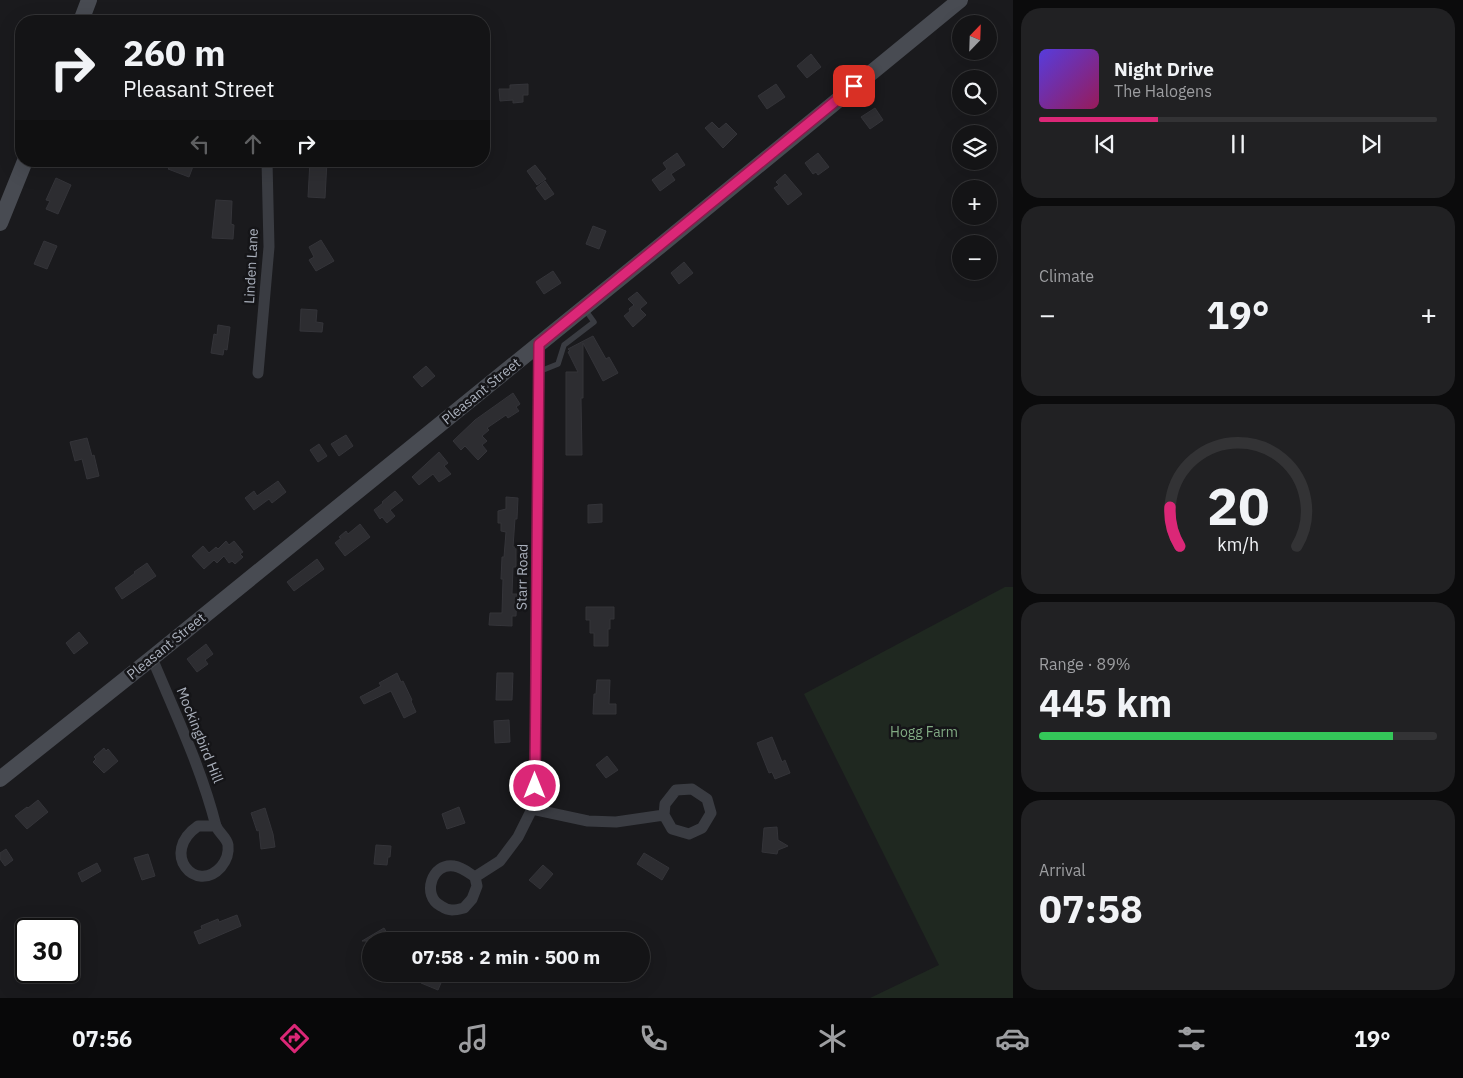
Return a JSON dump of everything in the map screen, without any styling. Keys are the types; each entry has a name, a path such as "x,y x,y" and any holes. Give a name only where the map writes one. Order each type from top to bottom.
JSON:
{"main road":[{"path":"83,15 89,0"},
{"name":"Pleasant Street","path":"0,779 539,344 960,0"},
{"path":"0,223 23,167"}],"street":[{"name":"Linden Lane","path":"258,373 269,247 267,167"},
{"name":"Starr Road","path":"532,810 535,786 539,344"},
{"name":"Mockingbird Hill","path":"152,658 198,767 207,791 216,826 228,843 225,861 218,870 214,873 196,876 184,866 180,856 181,847 189,834 198,826 216,826"},
{"path":"692,789 707,799 711,813 702,828 689,834 672,829 664,816 664,804 676,790 692,789"},
{"path":"475,877 500,861 518,837 532,810 588,821 616,822 664,816"},
{"path":"444,866 464,869 475,877 477,886 472,899 464,908 450,910 435,903 430,893 431,882 436,873 444,866"}],"lane":[{"path":"538,372 558,364 564,345 594,322 584,307"}],"green space":[{"name":"Hogg Farm","path":"1005,587 1013,587 1013,998 870,998 939,965 804,694"}],"building":[{"path":"811,54 821,67 807,78 797,66"},
{"path":"528,84 528,95 523,95 523,102 513,103 513,100 500,101 499,89 510,89 510,85"},
{"path":"776,84 785,97 767,109 758,96"},
{"path":"875,108 883,120 870,129 861,117"},
{"path":"712,122 719,129 726,123 737,134 723,148 705,128"},
{"path":"677,153 685,165 671,174 675,180 660,191 652,180 667,169 663,163"},
{"path":"818,153 829,167 818,175 816,172 813,174 805,163"},
{"path":"535,165 546,179 537,185 527,171"},
{"path":"167,167 193,167 189,177"},
{"path":"310,167 327,167 325,198 308,197"},
{"path":"785,174 802,194 788,205 774,188 779,185 776,182"},
{"path":"56,178 71,185 58,214 46,209 50,201 46,200"},
{"path":"545,181 554,194 545,200 536,188"},
{"path":"216,200 232,201 231,224 234,225 233,239 212,238"},
{"path":"593,226 606,231 599,249 586,244"},
{"path":"321,240 334,261 316,271 309,260 314,257 309,247"},
{"path":"44,241 57,246 47,269 34,264"},
{"path":"684,262 693,273 679,284 671,273"},
{"path":"553,271 561,283 544,294 536,282"},
{"path":"637,292 647,303 640,309 646,315 633,327 624,316 634,305 628,299"},
{"path":"301,309 317,310 316,322 323,323 322,332 300,331"},
{"path":"218,325 230,327 227,350 224,349 223,355 211,353 214,334 217,335"},
{"path":"593,336 606,359 609,357 618,373 603,381 583,343 583,398 581,398 582,455 566,455 566,372 578,372 568,349"},
{"path":"426,366 435,376 422,387 413,377"},
{"path":"513,393 520,404 516,407 519,411 508,418 506,415 487,428 489,430 482,436 487,441 482,445 487,451 478,460 465,446 461,450 453,441 475,420"},
{"path":"346,435 353,446 339,456 331,444"},
{"path":"87,438 92,456 94,455 99,476 87,479 82,459 75,461 70,442"},
{"path":"319,444 327,456 318,462 310,450"},
{"path":"439,452 448,463 444,466 451,474 439,482 433,474 419,485 412,477"},
{"path":"278,481 286,492 272,503 269,499 254,510 245,498 254,491 257,496"},
{"path":"395,491 403,500 390,510 395,516 387,523 382,517 380,519 374,510"},
{"path":"506,497 518,498 513,547 516,547 516,567 513,567 512,594 517,594 516,616 512,616 512,626 489,625 490,613 502,613 502,557 504,557 506,532 501,531 501,523 498,523 498,511 506,509"},
{"path":"602,504 602,522 588,523 588,505"},
{"path":"360,524 370,537 345,556 335,543 346,531 348,534"},
{"path":"226,541 229,545 234,541 243,552 240,554 243,557 235,564 232,561 229,563 224,556 217,563 214,560 204,569 192,556 203,546 209,553 216,547 218,549"},
{"path":"317,559 324,569 294,591 287,582"},
{"path":"147,563 156,576 122,599 115,588"},
{"path":"586,607 614,607 614,619 610,619 610,629 608,629 608,646 594,646 594,633 590,633 590,620 586,620"},
{"path":"79,632 88,643 74,654 66,643"},
{"path":"206,644 213,654 205,660 208,664 197,672 187,659"},
{"path":"397,673 401,682 403,681 416,712 404,718 391,691 364,704 360,697 381,686 379,683"},
{"path":"497,673 513,673 512,700 496,700"},
{"path":"597,680 610,680 609,704 616,704 616,714 593,714"},
{"path":"509,720 510,742 495,743 494,721"},
{"path":"772,737 782,762 785,760 790,773 775,779 772,772 769,773 757,743"},
{"path":"104,748 106,751 108,749 118,761 104,773 93,762 96,759 94,757"},
{"path":"607,756 618,770 606,778 596,765"},
{"path":"38,800 48,812 27,829 15,816"},
{"path":"459,807 465,823 447,829 442,814"},
{"path":"265,808 275,847 261,849 259,830 257,831 251,813"},
{"path":"777,827 778,840 788,846 778,850 777,854 762,852 764,828"},
{"path":"376,845 391,846 387,865 374,864"},
{"path":"6,849 13,860 5,866 0,859 0,853"},
{"path":"644,853 669,868 662,880 637,864"},
{"path":"148,854 155,876 142,880 134,858"},
{"path":"97,863 101,871 82,882 78,873"},
{"path":"543,865 553,874 540,889 529,880"},
{"path":"237,915 241,926 199,944 194,932 202,929 201,926 218,919 219,922"},
{"path":"384,928 386,932 377,932"},
{"path":"421,982 441,982 438,990"}],"route":[{"path":"535,786 539,344 854,86"}]}
